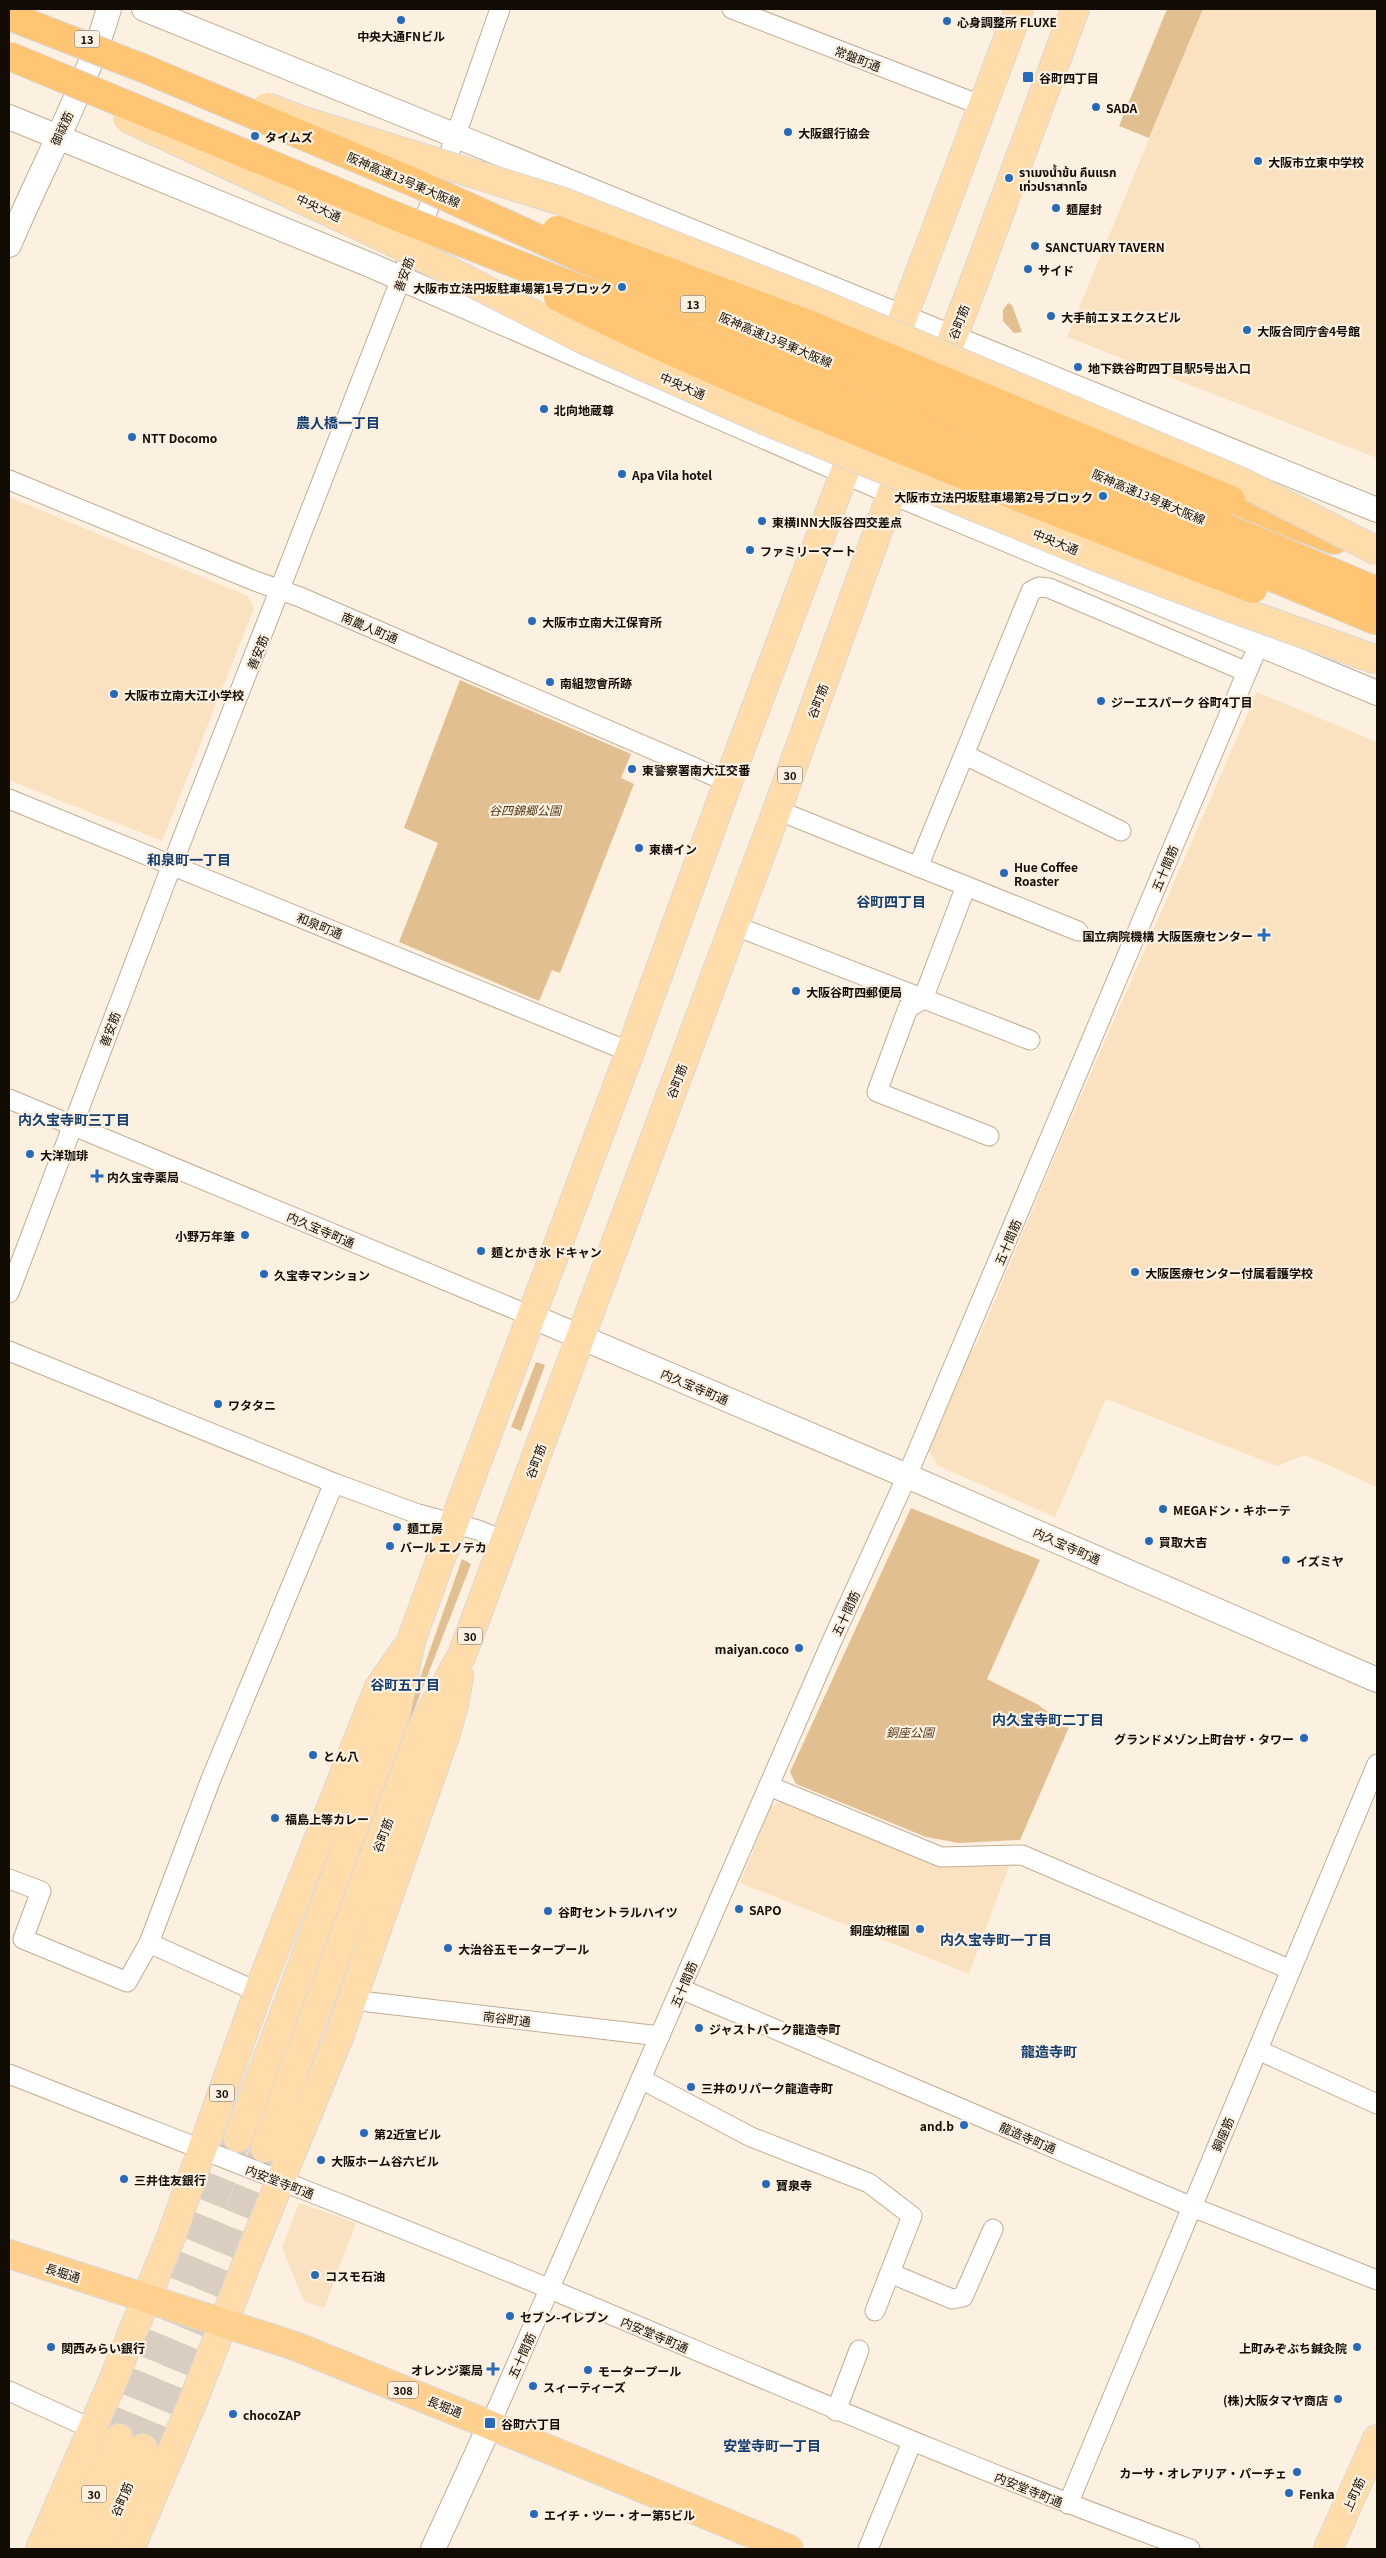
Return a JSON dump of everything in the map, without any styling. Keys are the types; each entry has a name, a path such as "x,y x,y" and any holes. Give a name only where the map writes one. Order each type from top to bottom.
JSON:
{"highway":[{"name":"13","path":"28,9 145,69"},
{"name":"阪神高速13号東大阪線","path":"9,16 145,69 420,185 598,264 1377,591"},
{"name":"13","path":"14,61 405,220 613,302 1377,621"},
{"path":"420,185 597,243 808,324 1231,500 1377,557"},
{"path":"405,220 606,321 776,398 1107,533 1377,633"},
{"name":"長堀通","path":"9,2254 295,2346 490,2424 780,2548"}],"main road":[{"path":"9,9 298,119 561,201 826,306 1242,482 1377,551"},
{"name":"30","path":"238,2138 395,1716 411,1641 630,1052 728,782 1019,9"},
{"name":"谷町筋","path":"265,2148 423,1724 462,1655 733,925 778,810 892,492 953,336 1075,9"},
{"name":"中央大通","path":"14,61 391,240 584,340 766,422 1096,557 1222,606 1377,660"},
{"name":"30","path":"40,2549 171,2238 258,1992 378,1688 411,1641"},
{"name":"30","path":"130,2549 193,2401 222,2324 354,1997 446,1733 454,1705 462,1655"},
{"name":"30","path":"70,2549 119,2438"},
{"name":"上町筋","path":"1328,2549 1377,2439"},
{"name":"谷町筋","path":"100,2549 143,2448"}],"street":[{"name":"御祓筋","path":"9,245 85,74 109,9"},
{"path":"144,9 904,318 953,336 1377,510"},
{"name":"善安筋","path":"9,1293 172,865 401,279 456,135 500,9"},
{"name":"常盤町通","path":"732,9 983,106"},
{"name":"中央大通","path":"9,117 401,279 892,492 1377,693"},
{"name":"南農人町通","path":"9,480 310,601 728,782"},
{"path":"918,867 1031,591 1039,587 1049,588 1247,672"},
{"name":"五十間筋","path":"433,2549 550,2289 769,1786 907,1476 1259,644"},
{"path":"965,755 1121,830"},
{"name":"和泉町通","path":"9,799 630,1052"},
{"path":"778,810 1078,931"},
{"path":"966,886 922,999 908,1008 877,1092 989,1136"},
{"path":"733,925 1030,1040"},
{"name":"内久宝寺町通","path":"9,1099 581,1337 1377,1680"},
{"path":"9,1351 334,1482 418,1514 505,1541"},
{"path":"9,1879 41,1891 22,1939 127,1982 149,1943 211,1780 334,1482"},
{"name":"銅座筋","path":"1068,2504 1377,1764"},
{"path":"769,1786 941,1858 1022,1855 1291,1970"},
{"path":"149,1943 258,1992"},
{"name":"龍造寺町通","path":"681,1989 1192,2206 1377,2280"},
{"name":"南谷町通","path":"354,1997 369,2002 660,2036"},
{"path":"1258,2050 1377,2104"},
{"name":"内安堂寺町通","path":"9,2074 280,2180 550,2289 912,2442 1068,2504 1190,2549"},
{"path":"641,2079 750,2137 869,2183 912,2216 875,2311"},
{"path":"890,2273 952,2298 963,2297 993,2230"},
{"path":"836,2411 860,2350"},
{"path":"9,2391 92,2429"},
{"path":"868,2549 912,2442"}],"shaded area":[{"path":"1203,9 1377,9 1377,458 1067,337"},
{"name":"大阪市立南大江小学校","path":"9,497 248,596 254,608 162,841 9,780"},
{"name":"国立病院機構 大阪医療センター","path":"1257,692 1377,742 1377,1487 1305,1455 1277,1466 1106,1399 1055,1517 938,1466 924,1443 960,1363 976,1345 1067,1128"},
{"name":"銅座幼稚園","path":"783,1802 938,1867 1009,1866 969,1974 740,1883 771,1806"},
{"name":"コスモ石油","path":"299,2203 356,2223 324,2308 304,2301 282,2248"}],"green space":[{"path":"1167,9 1203,9 1149,138 1119,126"},
{"path":"1008,303 1012,305 1022,332 1014,333 1003,321 1003,310"},
{"name":"谷四錦郷公園","path":"460,680 631,754 621,778 634,784 560,973 552,970 539,1001 399,942 438,843 404,828"},
{"path":"536,1362 545,1365 521,1431 511,1427"},
{"name":"銅座公園","path":"911,1508 1040,1560 987,1679 1037,1704 1069,1727 1020,1840 959,1843 926,1837 796,1784 790,1772"},
{"path":"462,1559 471,1564 393,1764 390,1763"}],"tunnel":[{"path":"119,2438 238,2138"},
{"path":"143,2448 265,2148"}],"place":[{"name":"中央大通FNビル","path":"401,20"},
{"name":"心身調整所 FLUXE","path":"947,21"},
{"name":"谷町四丁目","path":"1028,77"},
{"name":"SADA","path":"1096,107"},
{"name":"大阪銀行協会","path":"788,132"},
{"name":"タイムズ","path":"255,136"},
{"name":"大阪市立東中学校","path":"1258,161"},
{"name":"ราเมงน้ำข้น คืนแรก เท่วปราสาทโอ","path":"1009,178"},
{"name":"麺屋封","path":"1056,208"},
{"name":"SANCTUARY TAVERN","path":"1035,246"},
{"name":"サイド","path":"1028,269"},
{"name":"大阪市立法円坂駐車場第1号ブロック","path":"622,287"},
{"name":"大手前エヌエクスビル","path":"1051,316"},
{"name":"大阪合同庁舎4号館","path":"1247,330"},
{"name":"地下鉄谷町四丁目駅5号出入口","path":"1078,367"},
{"name":"北向地蔵尊","path":"544,409"},
{"name":"NTT Docomo","path":"132,437"},
{"name":"Apa Vila hotel","path":"622,474"},
{"name":"大阪市立法円坂駐車場第2号ブロック","path":"1103,496"},
{"name":"東横INN大阪谷四交差点","path":"762,521"},
{"name":"ファミリーマート","path":"750,550"},
{"name":"大阪市立南大江保育所","path":"532,621"},
{"name":"南組惣會所跡","path":"550,682"},
{"name":"大阪市立南大江小学校","path":"114,694"},
{"name":"ジーエスパーク 谷町4丁目","path":"1101,701"},
{"name":"東警察署南大江交番","path":"632,769"},
{"name":"東横イン","path":"639,848"},
{"name":"Hue Coffee Roaster","path":"1004,873"},
{"name":"国立病院機構 大阪医療センター","path":"1264,935"},
{"name":"大阪谷町四郵便局","path":"796,991"},
{"name":"大洋珈琲","path":"30,1154"},
{"name":"内久宝寺薬局","path":"97,1176"},
{"name":"小野万年筆","path":"245,1235"},
{"name":"麺とかき氷 ドキャン","path":"481,1251"},
{"name":"大阪医療センター付属看護学校","path":"1135,1272"},
{"name":"久宝寺マンション","path":"264,1274"},
{"name":"ワタタニ","path":"218,1404"},
{"name":"MEGAドン・キホーテ","path":"1163,1509"},
{"name":"麺工房","path":"397,1527"},
{"name":"買取大吉","path":"1149,1541"},
{"name":"バール エノテカ","path":"390,1546"},
{"name":"イズミヤ","path":"1286,1560"},
{"name":"maiyan.coco","path":"799,1648"},
{"name":"グランドメゾン上町台ザ・タワー","path":"1304,1738"},
{"name":"とん八","path":"313,1755"},
{"name":"福島上等カレー","path":"275,1818"},
{"name":"SAPO","path":"739,1909"},
{"name":"谷町セントラルハイツ","path":"548,1911"},
{"name":"銅座幼稚園","path":"920,1929"},
{"name":"大治谷五モータープール","path":"448,1948"},
{"name":"ジャストパーク龍造寺町","path":"699,2028"},
{"name":"三井のリパーク龍造寺町","path":"691,2087"},
{"name":"and.b","path":"964,2125"},
{"name":"第2近宣ビル","path":"364,2133"},
{"name":"大阪ホーム谷六ビル","path":"321,2160"},
{"name":"三井住友銀行","path":"124,2179"},
{"name":"寶泉寺","path":"766,2184"},
{"name":"コスモ石油","path":"315,2275"},
{"name":"セブン-イレブン","path":"510,2316"},
{"name":"関西みらい銀行","path":"51,2347"},
{"name":"上町みぞぶち鍼灸院","path":"1357,2347"},
{"name":"オレンジ薬局","path":"493,2369"},
{"name":"モータープール","path":"588,2370"},
{"name":"スィーティーズ","path":"533,2386"},
{"name":"(株)大阪タマヤ商店","path":"1338,2399"},
{"name":"chocoZAP","path":"233,2414"},
{"name":"谷町六丁目","path":"490,2423"},
{"name":"カーサ・オレアリア・パーチェ","path":"1297,2472"},
{"name":"Fenka","path":"1289,2493"},
{"name":"エイチ・ツー・オー第5ビル","path":"534,2514"}],"district":[{"name":"農人橋一丁目","path":"338,422"},
{"name":"和泉町一丁目","path":"189,859"},
{"name":"谷町四丁目","path":"891,901"},
{"name":"内久宝寺町三丁目","path":"74,1119"},
{"name":"谷町五丁目","path":"405,1684"},
{"name":"内久宝寺町二丁目","path":"1048,1719"},
{"name":"内久宝寺町一丁目","path":"996,1939"},
{"name":"龍造寺町","path":"1049,2051"},
{"name":"安堂寺町一丁目","path":"772,2445"}]}
